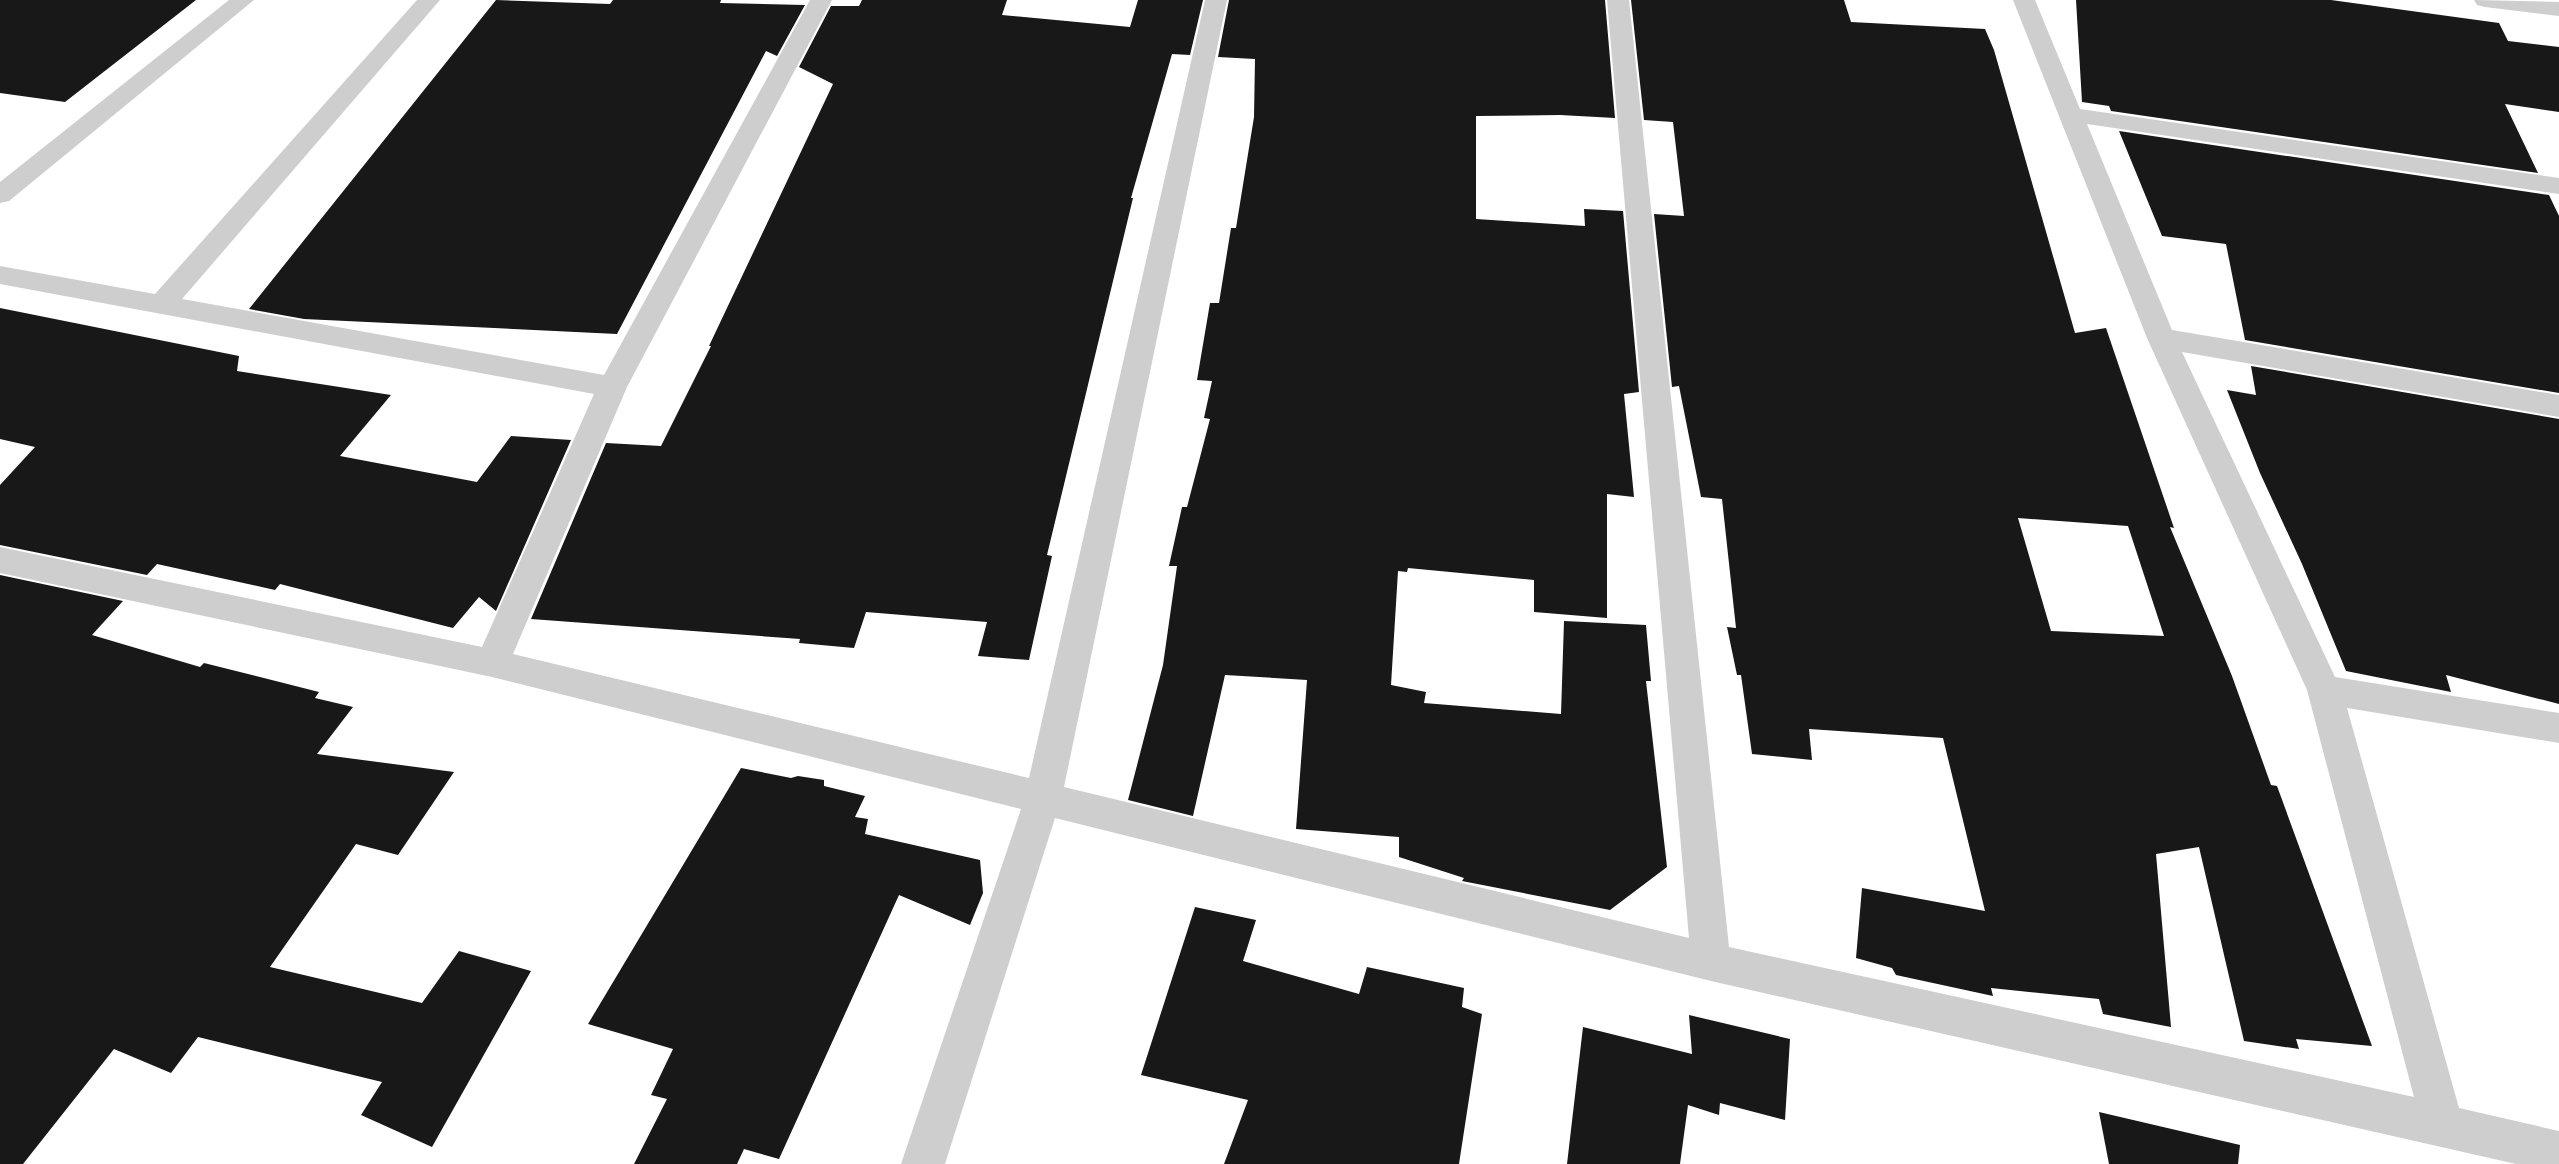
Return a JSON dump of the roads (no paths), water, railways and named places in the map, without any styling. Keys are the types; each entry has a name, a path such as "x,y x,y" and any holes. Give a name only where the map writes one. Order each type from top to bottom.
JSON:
{"street":[{"path":"0,195 243,0"},
{"path":"162,304 429,0"},
{"path":"492,663 612,387 821,0"},
{"path":"923,1164 1043,797 1216,0"},
{"path":"1618,0 1711,962"},
{"path":"2024,0 2073,115 2161,338 2324,690 2443,1125"},
{"path":"2485,0 2559,9"},
{"path":"2073,115 2559,186"},
{"path":"0,275 612,387"},
{"path":"2161,338 2559,406"},
{"path":"0,560 492,663 1711,962 2443,1125 2559,1153"},
{"path":"2324,690 2559,728"}]}
